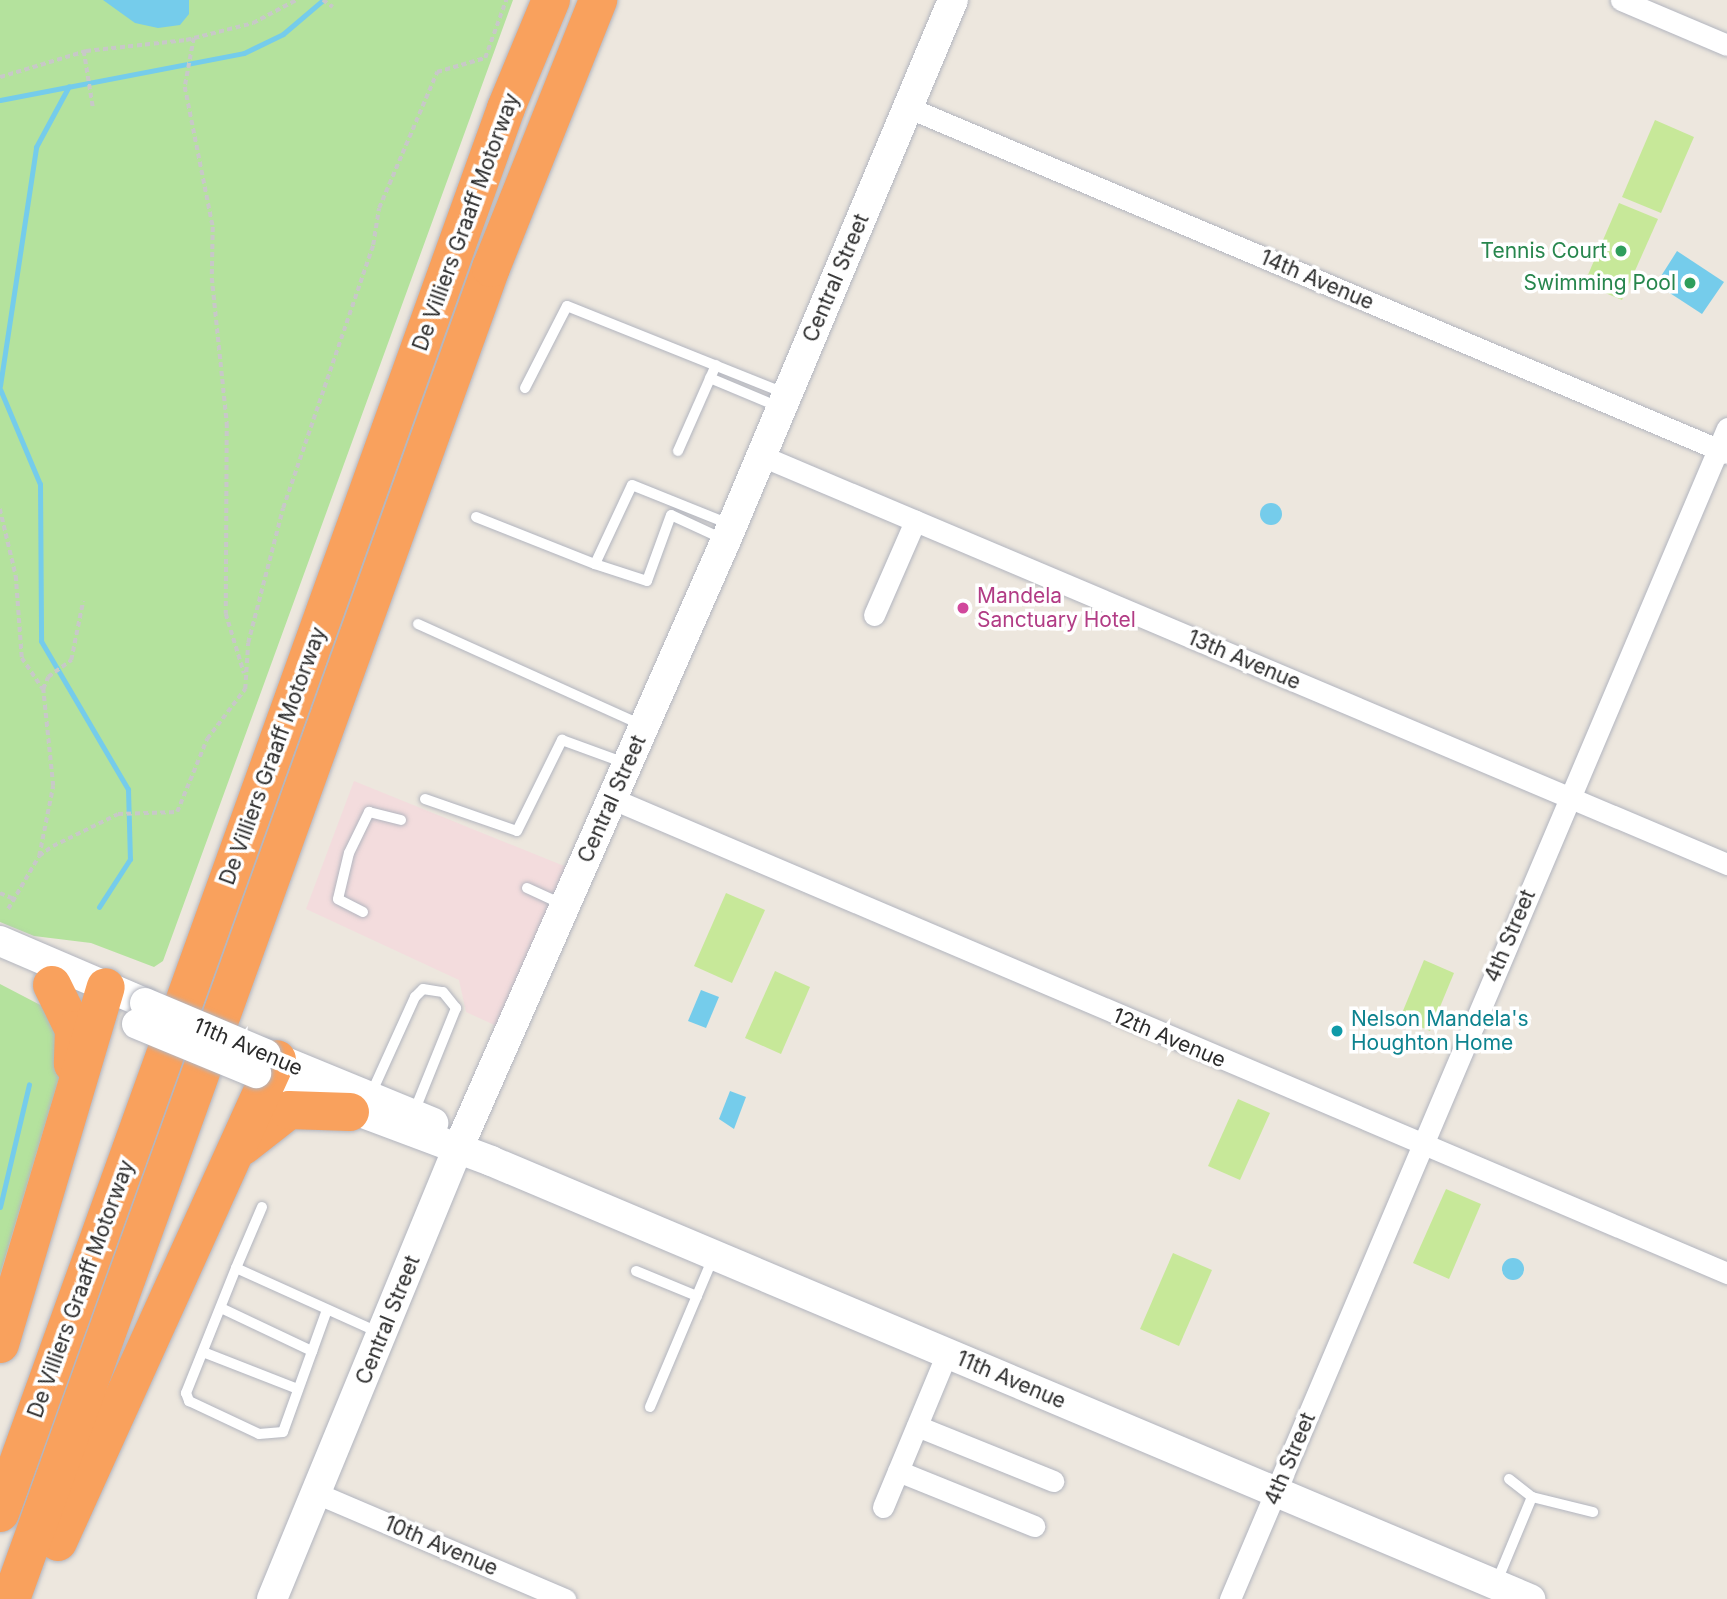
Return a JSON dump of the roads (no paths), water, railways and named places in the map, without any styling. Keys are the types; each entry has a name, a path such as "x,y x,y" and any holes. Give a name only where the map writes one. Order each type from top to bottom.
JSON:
{"highway":[{"name":"De Villiers Graaff Motorway","path":"0,1513 506,108 551,0"},
{"path":"11,1599 491,268 598,0"},
{"path":"52,985 75,1039 64,1121"},
{"path":"0,1344 102,997"},
{"path":"36,1599 71,1507 233,1158 266,1066"},
{"path":"233,1158 256,1130 289,1110 360,1104"}],"main road":[{"name":"Central Street","path":"272,1599 460,1144 762,456 953,0"},
{"name":"11th Avenue","path":"0,941 102,997 460,1144"},
{"name":"11th Avenue","path":"0,962 52,985 102,997"},
{"name":"11th Avenue","path":"360,1104 412,1115 491,1161 1278,1490 1530,1599"}],"street":[{"path":"1620,0 1727,45"},
{"name":"14th Avenue","path":"907,107 1723,451"},
{"name":"4th Street","path":"1230,1599 1278,1490 1420,1144 1723,451 1727,428"},
{"name":"13th Avenue","path":"762,456 1727,864"},
{"path":"874,615 915,521"},
{"name":"12th Avenue","path":"613,799 1727,1273"},
{"path":"883,1507 947,1353"},
{"path":"917,1426 1054,1481"},
{"path":"898,1471 1034,1527"},
{"name":"10th Avenue","path":"316,1493 565,1599"}],"lane":[{"path":"525,388 567,306 716,365 785,401"},
{"path":"678,451 716,365"},
{"path":"710,378 785,401"},
{"path":"595,564 632,485 678,500 729,532"},
{"path":"476,516 595,564 647,581 678,500"},
{"path":"671,515 729,532"},
{"path":"418,624 645,726"},
{"path":"425,799 517,831 562,740 628,765"},
{"path":"363,912 338,899 359,829 369,812 401,820"},
{"path":"527,888 564,905"},
{"path":"360,1104 415,997 423,989 443,992 456,1008 412,1115"},
{"path":"262,1207 203,1352 189,1401 259,1434 283,1432 327,1310"},
{"path":"650,1407 714,1255"},
{"path":"236,1268 383,1334"},
{"path":"636,1270 697,1296"},
{"path":"221,1308 312,1351"},
{"path":"203,1352 298,1389"},
{"path":"1509,1479 1532,1497 1593,1512"},
{"path":"1495,1584 1532,1497"}],"water":[{"path":"103,0 189,0 189,14 180,25 158,28 135,23"},
{"name":"Swimming Pool","path":"1677,251 1724,282 1702,314 1656,284"},
{"path":"1271,503 1279,506 1282,514 1279,522 1271,525 1263,522 1260,514 1263,506"},
{"path":"701,990 719,997 706,1028 688,1021"},
{"path":"730,1091 746,1097 734,1129 719,1119"},
{"path":"1513,1258 1521,1261 1524,1269 1521,1277 1513,1280 1505,1277 1502,1269 1505,1261"}],"waterway":[{"path":"0,100 244,53 283,34 323,0"},
{"path":"0,386 36,147 69,86"},
{"path":"0,389 40,484 41,641 128,789 130,859 99,907"},
{"path":"0,1207 29,1084"}],"place":[{"name":"Tennis Court","path":"1621,251"},
{"name":"Swimming Pool","path":"1690,283"},
{"name":"Mandela Sanctuary Hotel","path":"963,608"},
{"name":"Nelson Mandela's Houghton Home","path":"1337,1031"}]}
